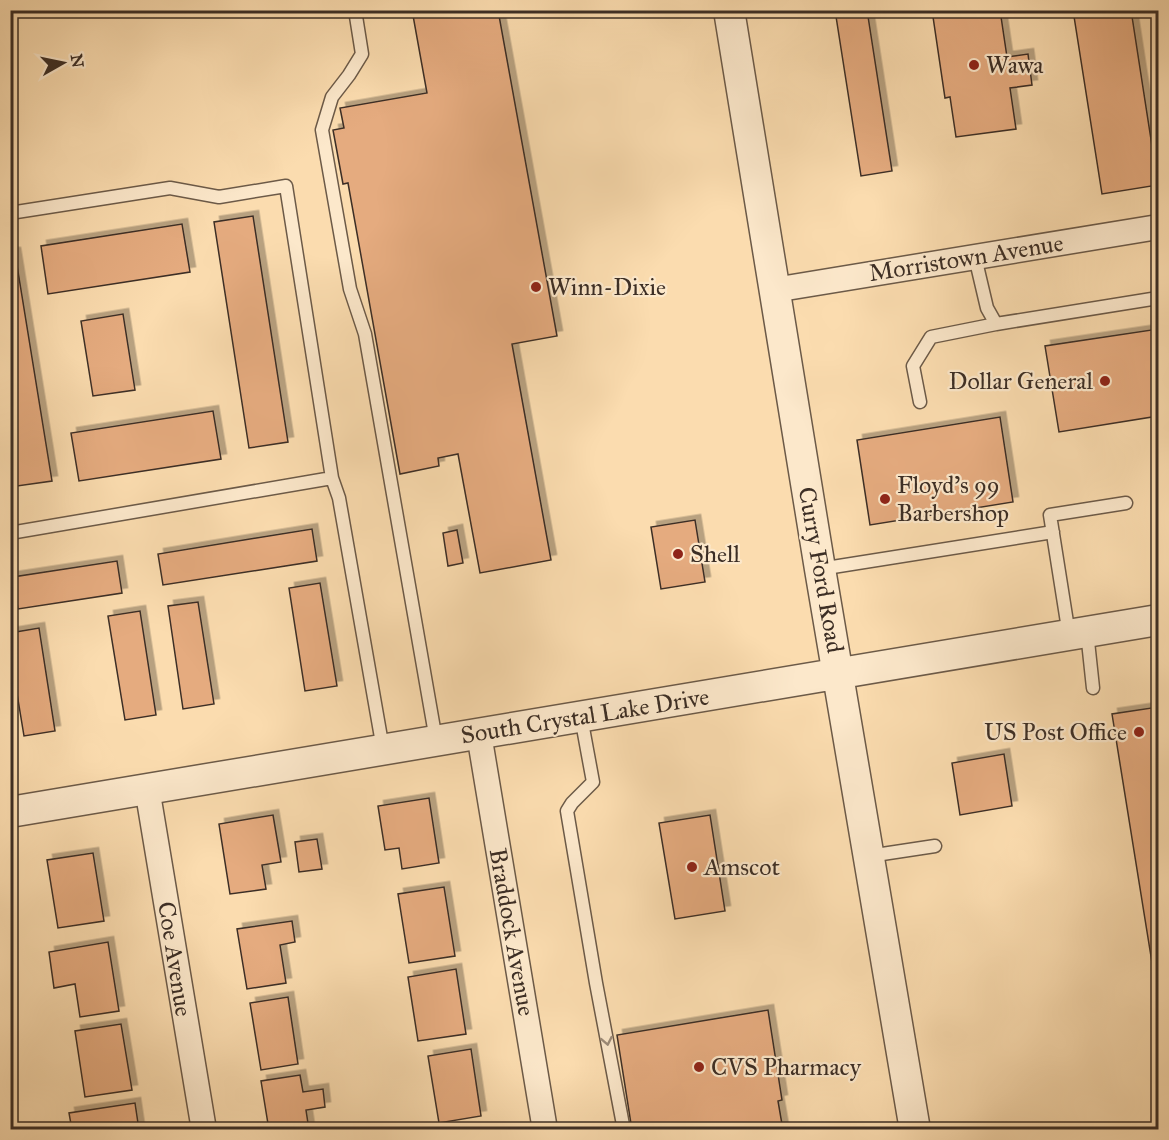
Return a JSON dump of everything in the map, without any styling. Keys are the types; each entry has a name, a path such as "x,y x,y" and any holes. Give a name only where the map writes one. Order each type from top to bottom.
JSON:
{"street":[{"name":"Curry Ford Road","path":"729,10 820,569 915,1130"},
{"name":"Morristown Avenue","path":"774,290 1158,227"},
{"name":"South Crystal Lake Drive","path":"10,812 1158,620"},
{"name":"Braddock Avenue","path":"479,734 545,1130"},
{"name":"Coe Avenue","path":"147,788 204,1130"}],"lane":[{"path":"355,10 362,54 332,97 322,130 350,289 364,334 436,740"},
{"path":"10,213 170,188 219,197 286,186 332,478 339,498 383,749"},
{"path":"975,257 987,308 996,324"},
{"path":"920,402 913,366 931,337 996,324 1158,298"},
{"path":"10,533 332,478"},
{"path":"1093,688 1050,515 1126,503"},
{"path":"820,569 1053,531"},
{"path":"581,717 593,782 567,811 624,1130"},
{"path":"869,856 935,846"}],"building":[{"path":"412,10 498,10 557,336 512,344 551,560 480,573 458,454 438,458 439,466 400,474 348,183 343,184 333,130 344,128 340,108 427,93"},
{"path":"835,10 867,10 892,171 861,176"},
{"path":"932,10 1000,10 1007,57 1028,54 1032,85 1010,88 1016,129 956,137 950,97 945,98"},
{"path":"1073,10 1131,10 1158,185 1102,194"},
{"path":"253,216 288,442 249,448 214,222"},
{"path":"182,224 190,272 48,294 41,246"},
{"path":"10,253 15,253 52,481 10,487"},
{"path":"123,314 135,390 93,396 81,321"},
{"name":"Dollar General","path":"1158,329 1158,416 1059,432 1045,346"},
{"path":"213,411 221,459 79,481 71,433"},
{"path":"1000,417 1013,502 870,525 857,440"},
{"name":"Shell","path":"695,520 705,582 661,589 651,527"},
{"path":"312,529 317,561 163,585 158,554"},
{"path":"457,530 463,563 448,566 443,533"},
{"path":"117,561 122,593 18,609 13,577"},
{"path":"320,583 337,686 305,691 289,588"},
{"path":"198,602 214,704 183,709 168,606"},
{"path":"140,611 156,715 125,720 108,616"},
{"path":"39,628 55,731 24,736 10,651 10,633"},
{"path":"1158,707 1158,1000 1112,714"},
{"path":"1004,754 1012,806 960,815 952,763"},
{"path":"429,798 439,863 402,869 399,848 385,850 378,806"},
{"path":"273,815 281,862 262,865 266,889 230,894 219,824"},
{"name":"Amscot","path":"710,815 725,911 675,919 659,823"},
{"path":"317,839 322,869 299,872 295,842"},
{"path":"93,853 104,921 58,928 47,860"},
{"path":"444,887 455,956 409,963 398,894"},
{"path":"292,921 295,942 280,945 286,983 247,989 237,929"},
{"path":"108,942 119,1011 80,1017 75,984 54,988 49,952"},
{"path":"456,969 466,1034 418,1041 408,977"},
{"path":"288,997 298,1064 261,1070 250,1003"},
{"name":"CVS Pharmacy","path":"768,1010 782,1100 778,1101 783,1130 632,1130 617,1035"},
{"path":"121,1024 132,1090 85,1097 75,1031"},
{"path":"471,1049 481,1116 439,1123 428,1056"},
{"path":"300,1075 303,1092 323,1089 325,1107 306,1110 309,1130 269,1130 261,1081"},
{"path":"135,1103 139,1130 72,1130 69,1113"}],"place":[{"name":"Wawa","path":"974,65"},
{"name":"Winn-Dixie","path":"536,287"},
{"name":"Dollar General","path":"1105,381"},
{"name":"Floyd's 99 Barbershop","path":"885,499"},
{"name":"Shell","path":"678,554"},
{"name":"US Post Office","path":"1139,732"},
{"name":"Amscot","path":"692,867"},
{"name":"CVS Pharmacy","path":"699,1067"}]}
